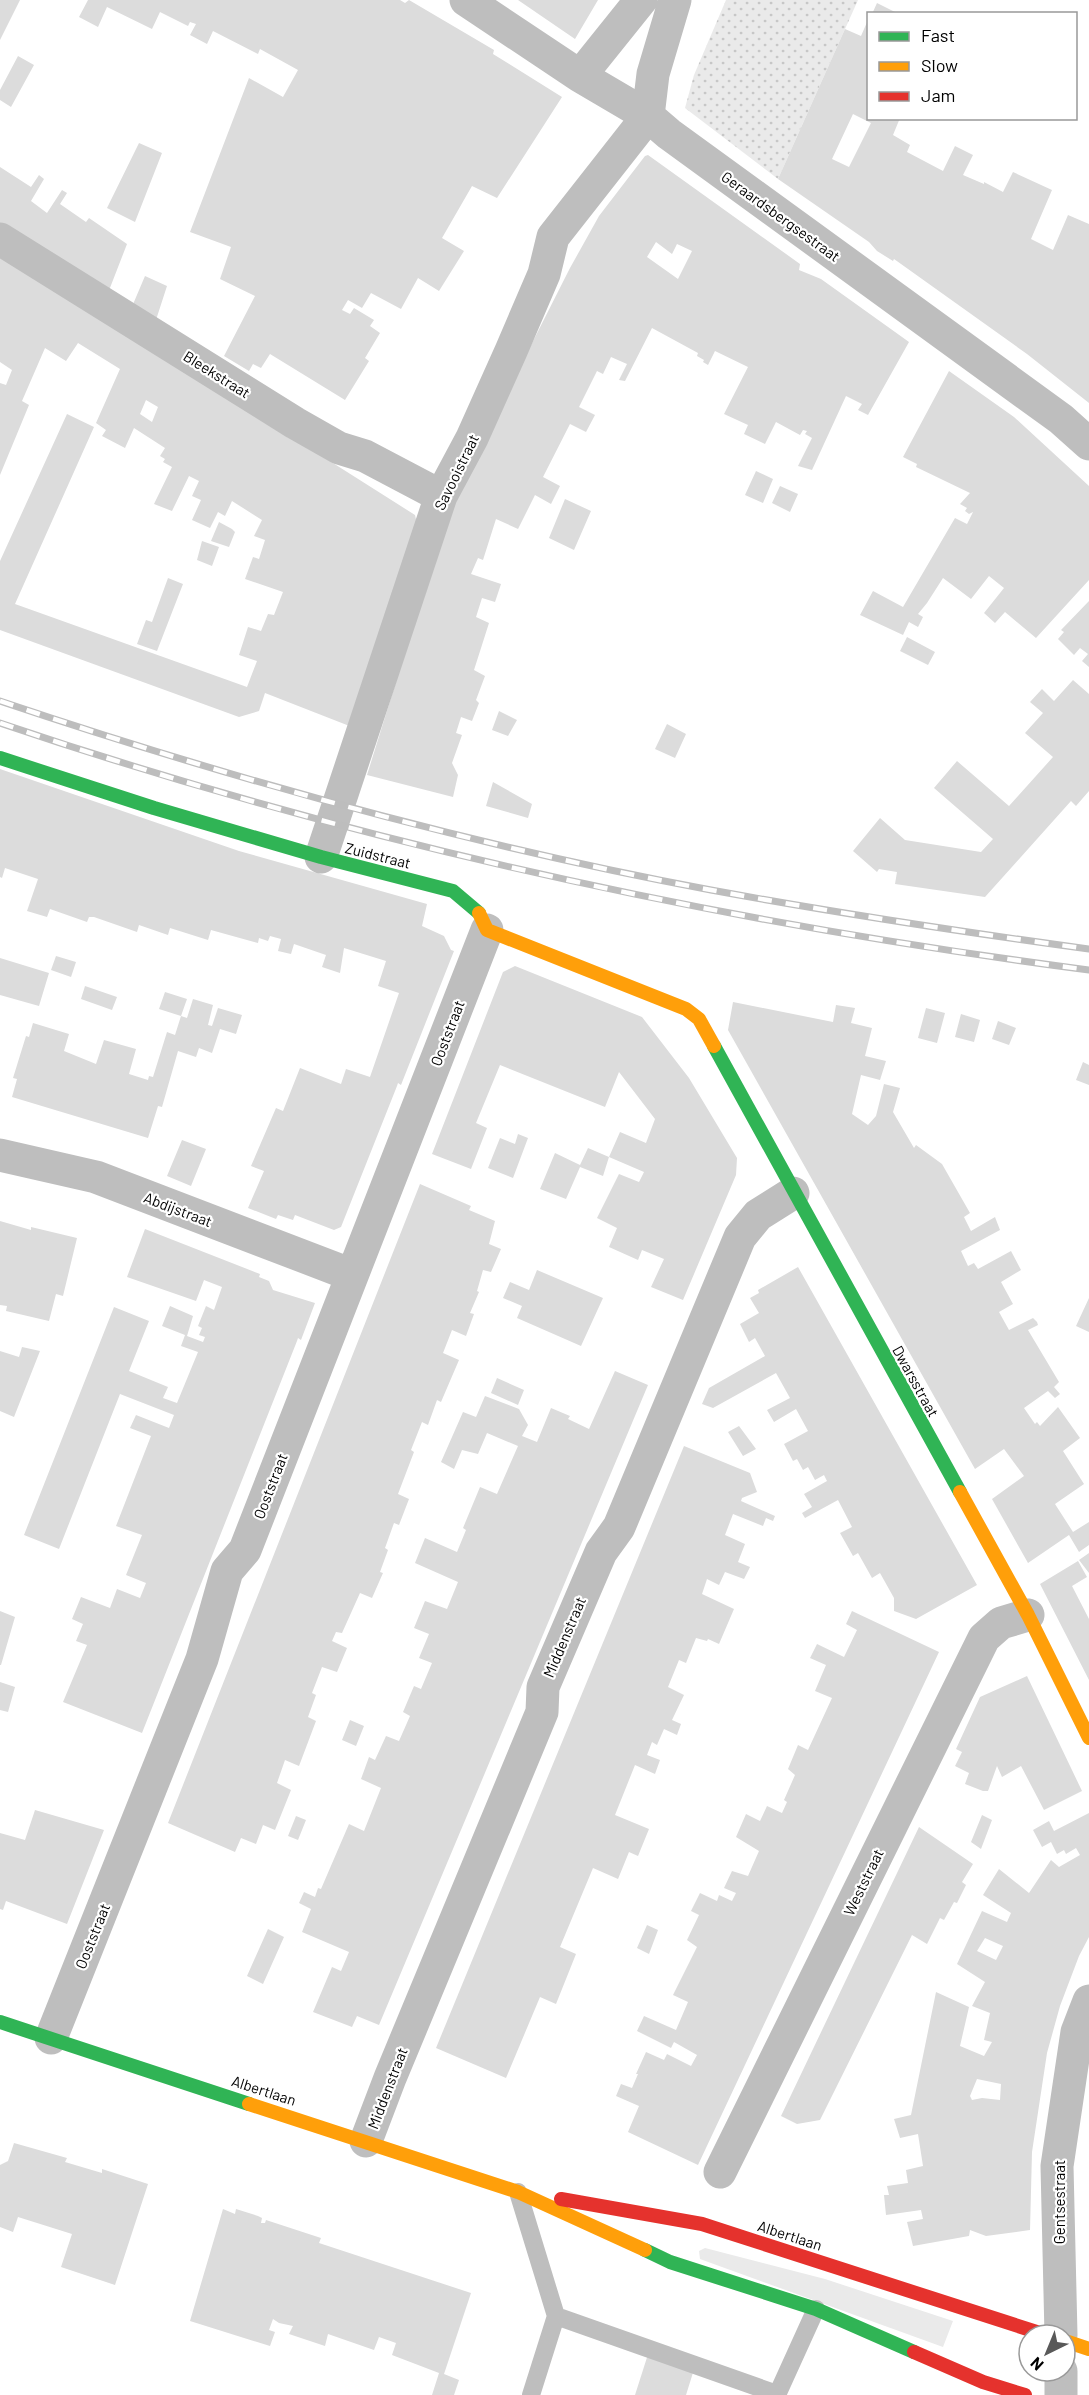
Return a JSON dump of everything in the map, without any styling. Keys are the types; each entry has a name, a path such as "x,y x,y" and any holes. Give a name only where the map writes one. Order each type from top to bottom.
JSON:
{"main road":[{"name":"Zuidstraat","path":"0,758 154,808 321,857 453,891 479,914 488,930"},
{"name":"Dwarsstraat","path":"488,930 686,1009 699,1019 1028,1615 1089,1738"},
{"name":"Albertlaan","path":"0,2022 518,2192 670,2262 816,2308 983,2382 1025,2395"},
{"name":"Albertlaan","path":"518,2192 702,2224 1017,2326"}],"street":[{"name":"Geraardsbergsestraat","path":"466,0 580,76 648,116 669,134 1061,419 1089,444"},
{"path":"580,76 641,0"},
{"path":"648,116 653,74 675,0"},
{"name":"Savooistraat","path":"321,857 441,496 472,438 516,340 544,274 553,237 648,116"},
{"name":"Bleekstraat","path":"0,239 295,423 339,448 366,456 441,496"},
{"name":"Ooststraat","path":"51,2038 202,1659 227,1571 245,1550 488,930"},
{"name":"Abdijstraat","path":"0,1155 96,1177 352,1275"},
{"name":"Middenstraat","path":"366,2141 542,1712 543,1687 601,1552 619,1527 740,1237 758,1215 793,1193"},
{"name":"Weststraat","path":"720,2172 984,1638 1001,1623 1028,1615"},
{"name":"Gentsestraat","path":"1061,2323 1057,2166 1077,2032 1089,2001"}],"lane":[{"path":"518,2192 556,2316 531,2395"},
{"path":"556,2316 777,2394 816,2308"}],"shaded area":[{"path":"726,0 858,0 778,179 685,108 694,75"},
{"path":"705,2248 825,2279 953,2321 943,2347 700,2259 699,2251"}],"building":[{"path":"0,0 20,0 0,40"},
{"path":"88,0 400,0 405,3 409,0 494,50 493,54 562,97 497,198 472,186 442,238 464,251 439,291 418,278 401,309 371,293 362,308 348,300 342,310 350,314 354,308 374,320 370,326 380,333 365,358 369,361 345,400 270,354 261,368 253,364 249,371 224,356 255,296 220,279 231,247 190,232 249,78 283,97 298,70 260,49 258,54 213,31 207,44 190,35 196,24 190,22 188,26 160,12 152,29 107,7 98,27 79,17"},
{"path":"518,0 598,0 575,39"},
{"path":"877,3 895,12 873,12"},
{"path":"867,22 867,120 899,120 893,135 910,145 907,152 943,171 955,146 973,155 963,175 1003,192 1013,172 1052,190 1031,239 1053,250 1068,215 1089,224 1089,403 1027,354 894,259 893,261 877,251 869,242 778,179 845,29 861,36","holes":["853,114 871,123 849,167 832,159"]},
{"path":"18,56 34,65 11,107 0,100 0,90"},
{"path":"139,143 162,153 135,222 107,208"},
{"path":"648,155 800,264 799,270 821,279 909,342 868,415 858,410 862,404 846,396 812,470 798,466 812,438 805,434 807,431 803,430 800,435 776,422 765,444 744,434 748,425 724,414 748,367 715,351 708,365 697,356 698,353 652,328 625,381 619,380 627,364 611,357 603,374 597,371 579,407 595,415 586,432 570,424 543,477 560,486 551,504 535,495 518,529 496,519 483,560 478,558 471,574 501,584 495,602 482,598 476,617 489,623 474,670 485,676 476,700 479,703 472,721 461,717 456,733 462,735 452,763 458,775 453,797 367,775 453,499 570,268 599,216","holes":["656,242 672,254 677,244 692,251 678,279 647,257"]},
{"path":"0,167 31,187 39,175 44,179 31,201 47,213 62,190 67,193 60,204 86,222 89,218 127,244 108,293 0,227"},
{"path":"0,252 415,515 417,524 352,727 265,693 259,711 239,717 0,630 0,561 67,414 94,427 15,604 247,687 257,661 239,655 248,627 261,631 268,614 274,615 283,592 245,579 253,557 259,559 265,540 254,536 262,520 232,501 225,516 218,512 210,528 192,520 201,500 192,496 199,481 189,476 172,511 154,504 172,467 163,462 165,459 160,456 165,448 134,428 125,448 102,436 106,430 96,423 120,369 78,343 66,361 45,348 22,401 29,405 0,475 0,383 6,385 12,370 0,362","holes":["146,400 158,407 152,422 140,414"]},
{"path":"145,276 167,286 155,323 131,309"},
{"path":"949,371 1014,417 1089,486 1089,580 1036,638 1005,612 995,623 984,613 1004,588 989,576 971,599 943,578 918,614 923,617 918,627 909,622 903,635 860,615 873,591 903,607 955,518 967,524 973,512 969,514 965,511 967,508 960,504 970,493 916,467 917,464 903,457"},
{"path":"756,471 773,479 763,503 745,495"},
{"path":"780,486 798,494 790,512 772,503"},
{"path":"565,499 591,511 574,550 549,538"},
{"path":"219,522 235,532 229,547 211,541"},
{"path":"202,541 219,547 212,566 197,560"},
{"path":"168,578 183,584 157,651 137,644 146,620 152,622"},
{"path":"1089,601 1089,667 1082,661 1088,654 1080,648 1074,655 1058,639 1064,632 1061,630"},
{"path":"907,637 935,652 928,665 900,651"},
{"path":"1073,680 1089,694 1089,791 1076,806 1071,801 985,897 895,884 897,872 879,869 877,872 853,851 880,818 905,840 981,852 993,839 934,788 957,761 1009,806 1053,757 1025,733 1043,713 1030,702 1042,689 1054,701"},
{"path":"499,711 517,720 508,736 492,730"},
{"path":"667,724 686,734 675,758 655,749"},
{"path":"0,769 239,851 427,904 422,926 444,936 451,950 454,951 401,1085 398,1083 341,1227 334,1230 295,1215 293,1220 278,1215 276,1219 248,1208 264,1171 251,1166 276,1108 283,1111 300,1068 341,1084 346,1069 370,1077 399,993 378,986 386,961 344,948 340,973 322,967 326,955 294,944 291,954 278,951 281,939 270,936 268,941 259,938 258,943 211,930 208,940 170,928 168,935 139,925 137,932 94,917 89,917 87,922 50,909 47,917 27,911 38,879 5,868 2,878 0,877"},
{"path":"493,782 532,804 528,818 486,806"},
{"path":"56,956 76,962 71,977 51,970"},
{"path":"0,958 49,973 39,1006 0,995"},
{"path":"515,966 642,1017 689,1078 737,1158 736,1175 683,1300 651,1287 664,1259 642,1250 638,1260 609,1247 617,1228 597,1218 619,1174 639,1182 644,1172 609,1157 620,1132 646,1143 655,1119 619,1072 605,1107 500,1065 476,1123 487,1128 471,1169 432,1154 503,972"},
{"path":"85,986 117,997 112,1010 81,999"},
{"path":"165,992 187,999 181,1016 159,1009"},
{"path":"193,999 213,1005 208,1025 212,1026 218,1008 242,1015 236,1034 220,1029 212,1053 199,1048 196,1057 178,1051 162,1107 158,1106 148,1138 12,1097 17,1079 13,1078 26,1036 29,1037 33,1023 69,1034 64,1051 96,1064 104,1040 136,1049 129,1074 148,1080 149,1076 153,1077 167,1032 175,1035 181,1016 187,1018"},
{"path":"733,1002 833,1022 836,1005 855,1008 851,1023 872,1028 865,1056 886,1061 880,1080 861,1075 852,1114 868,1125 876,1116 884,1084 900,1088 893,1112 914,1148 916,1145 942,1164 970,1213 964,1217 971,1231 995,1217 1000,1230 961,1251 968,1266 974,1263 978,1269 1011,1251 1021,1270 1001,1282 1013,1304 999,1312 1009,1330 1033,1318 1037,1322 1038,1325 1028,1330 1059,1382 1054,1387 1060,1394 1055,1398 1048,1391 1024,1408 1035,1424 1037,1422 1040,1426 1058,1407 1080,1438 1063,1451 1084,1484 1055,1504 1073,1532 1089,1522 1089,1545 1079,1552 1069,1535 1028,1563 992,1499 1024,1476 1004,1449 975,1469 728,1030"},
{"path":"926,1008 945,1013 937,1043 918,1038"},
{"path":"961,1014 980,1020 974,1042 955,1037"},
{"path":"998,1021 1016,1028 1009,1045 992,1039"},
{"path":"1083,1062 1089,1065 1089,1085 1076,1080"},
{"path":"518,1134 528,1138 513,1178 488,1168 500,1138 515,1144"},
{"path":"182,1140 206,1149 191,1186 167,1176"},
{"path":"588,1148 609,1157 603,1176 580,1167 566,1199 540,1189 555,1153 580,1165"},
{"path":"420,1184 471,1206 469,1210 495,1221 489,1244 501,1249 491,1272 483,1270 477,1291 479,1292 470,1313 474,1314 466,1336 452,1330 443,1353 459,1360 441,1402 437,1400 428,1425 422,1422 411,1450 414,1452 398,1494 409,1499 399,1525 394,1523 385,1548 388,1550 380,1572 383,1573 372,1598 360,1593 342,1633 336,1632 332,1641 347,1648 337,1672 322,1667 312,1693 316,1695 308,1717 316,1721 299,1766 285,1760 277,1783 291,1790 275,1830 263,1825 256,1844 241,1838 235,1852 168,1823"},
{"path":"0,1221 31,1230 31,1227 77,1238 63,1296 56,1294 49,1321 6,1311 7,1306 0,1305"},
{"path":"145,1229 260,1274 259,1277 269,1281 273,1290 315,1303 301,1340 298,1338 142,1733 63,1702 87,1645 76,1641 83,1624 72,1619 81,1597 110,1608 117,1589 140,1598 146,1583 126,1575 142,1535 116,1526 151,1436 130,1428 136,1415 169,1428 174,1415 120,1394 59,1549 24,1535 114,1307 149,1321 129,1371 168,1387 163,1398 177,1403 198,1352 181,1346 185,1335 162,1326 170,1306 193,1316 187,1336 203,1342 205,1337 199,1335 202,1328 198,1326 206,1306 214,1310 222,1287 204,1280 196,1301 127,1277"},
{"path":"798,1267 977,1585 916,1619 894,1611 894,1598 880,1573 872,1578 858,1553 853,1556 840,1533 852,1527 838,1500 805,1518 802,1513 812,1507 804,1494 827,1481 824,1475 815,1480 808,1467 803,1470 797,1459 793,1461 784,1444 808,1431 796,1409 774,1422 767,1410 790,1398 776,1373 713,1408 702,1404 709,1388 765,1356 755,1338 749,1342 740,1324 759,1313 750,1298 759,1293 758,1290"},
{"path":"537,1270 603,1298 581,1346 517,1318 522,1306 503,1298 510,1282 529,1290"},
{"path":"1089,1298 1089,1332 1076,1326"},
{"path":"22,1347 40,1351 14,1417 0,1411 0,1351 19,1357"},
{"path":"615,1371 648,1385 379,2025 357,2016 352,2027 313,2012 332,1967 341,1971 349,1952 302,1932 311,1909 299,1903 304,1892 315,1897 318,1888 321,1889 349,1824 364,1831 381,1788 361,1779 369,1757 375,1760 386,1736 399,1741 410,1716 403,1712 414,1686 421,1689 432,1663 419,1658 429,1634 414,1628 425,1601 447,1609 458,1582 415,1563 425,1538 457,1552 466,1530 463,1528 480,1487 497,1494 518,1446 487,1433 478,1454 462,1450 454,1469 441,1462 463,1412 476,1417 485,1396 519,1409 528,1425 522,1436 537,1442 551,1408 570,1416 568,1419 589,1429"},
{"path":"497,1378 524,1390 518,1405 491,1393"},
{"path":"739,1426 756,1449 743,1456 728,1432"},
{"path":"684,1446 750,1473 757,1492 742,1498 741,1501 775,1516 773,1521 766,1518 763,1526 733,1514 725,1535 745,1544 738,1562 750,1567 744,1579 725,1572 719,1585 707,1579 702,1594 734,1609 719,1644 708,1639 707,1641 696,1638 686,1663 679,1660 668,1687 684,1695 672,1720 681,1724 677,1735 664,1729 657,1745 652,1742 647,1755 660,1760 655,1774 635,1765 615,1815 649,1829 638,1856 629,1852 618,1879 593,1868 560,1947 576,1954 556,2004 540,1997 506,2078 436,2048"},
{"path":"1089,1553 1089,1573 1079,1560"},
{"path":"1078,1561 1087,1577 1072,1586 1089,1619 1089,1680 1040,1584"},
{"path":"0,1611 15,1617 1,1665 0,1665"},
{"path":"852,1611 939,1652 698,2165 628,2132 639,2106 616,2096 621,2084 632,2088 646,2052 664,2060 667,2054 691,2066 697,2055 674,2042 671,2048 637,2031 644,2016 676,2030 688,2002 673,1995 697,1947 687,1940 699,1915 691,1911 700,1893 717,1901 719,1895 732,1901 736,1893 724,1888 732,1871 748,1876 759,1851 736,1837 746,1814 760,1821 767,1806 782,1813 787,1802 784,1800 795,1775 788,1769 798,1745 808,1750 832,1698 815,1691 826,1665 810,1658 817,1644 844,1657 857,1630 846,1624"},
{"path":"1027,1676 1082,1791 1044,1810 1021,1766 1002,1777 997,1766 988,1791 983,1791 965,1784 969,1773 955,1766 962,1752 956,1749 980,1697"},
{"path":"0,1682 15,1687 8,1712 0,1710"},
{"path":"350,1720 364,1726 356,1746 342,1740"},
{"path":"35,1810 104,1830 67,1924 6,1901 3,1910 0,1909 0,1833 25,1840"},
{"path":"1089,1813 1089,1937 1079,1956 1060,2006 1047,2053 1032,2152 1030,2230 986,2236 970,2230 969,2236 913,2246 907,2222 923,2219 921,2210 886,2215 884,2195 889,2195 887,2186 908,2183 906,2170 923,2166 918,2134 900,2138 894,2119 911,2115 936,1992 969,2007 960,2046 984,2056 992,2042 984,2040 990,2013 972,2006 985,1982 957,1964 982,1911 1007,1922 1011,1913 983,1895 999,1869 1029,1893 1051,1860 1059,1867 1080,1855 1076,1848 1066,1854 1064,1850 1057,1854 1051,1842 1042,1847 1033,1830 1049,1821 1054,1831","holes":["985,1938 1003,1946 996,1960 977,1951","977,2079 1001,2084 1000,2100 982,2098 972,2100 970,2096"]},
{"path":"982,1815 992,1820 981,1849 971,1842"},
{"path":"296,1816 306,1820 298,1840 288,1836"},
{"path":"919,1827 973,1864 962,1882 966,1885 957,1903 954,1902 944,1920 940,1918 927,1944 912,1935 820,2120 797,2124 781,2116"},
{"path":"647,1925 658,1930 649,1954 637,1948"},
{"path":"268,1929 284,1937 263,1984 247,1976"},
{"path":"14,2143 67,2158 65,2162 102,2173 102,2169 148,2184 115,2285 61,2267 72,2234 18,2217 13,2232 0,2227 0,2165 8,2161"},
{"path":"223,2209 235,2214 236,2209 258,2216 262,2218 261,2223 265,2223 266,2220 321,2238 319,2243 471,2293 444,2374 459,2380 454,2395 432,2395 439,2373 392,2355 396,2343 379,2337 374,2350 328,2334 325,2346 289,2334 293,2326 273,2319 269,2330 275,2332 270,2346 190,2321"},
{"path":"650,2348 696,2363 686,2395 635,2395"}],"railway":[{"path":"0,701 263,783 441,831 531,852 711,890 900,922 1089,949"},
{"path":"0,723 133,766 267,805 538,874 813,928 950,951 1089,970"}],"traffic: fast":[{"path":"0,758 154,808 321,857 453,891 479,913"},
{"path":"714,1046 960,1492"},
{"path":"0,2022 249,2104"},
{"path":"645,2250 670,2262 816,2309 914,2352"}],"traffic: slow":[{"path":"479,913 487,930 686,1009 699,1019 714,1046"},
{"path":"960,1492 1028,1615 1089,1738"},
{"path":"249,2104 518,2192 645,2250"},
{"path":"1077,2345 1089,2349"}],"traffic: jam":[{"path":"561,2199 702,2224 1017,2326"},
{"path":"914,2352 983,2382 1025,2395"}]}
